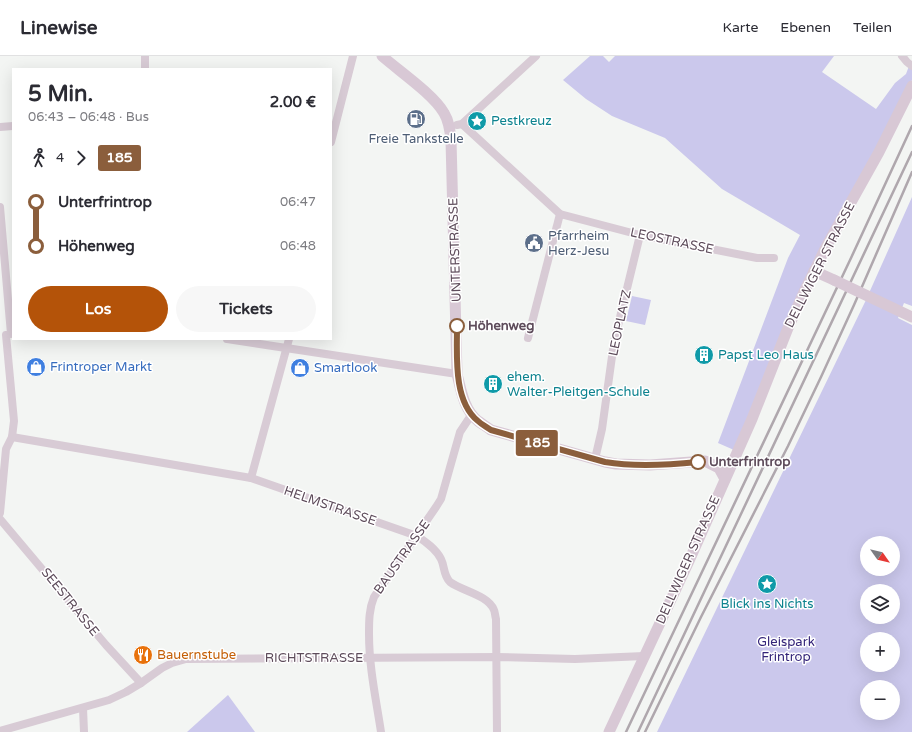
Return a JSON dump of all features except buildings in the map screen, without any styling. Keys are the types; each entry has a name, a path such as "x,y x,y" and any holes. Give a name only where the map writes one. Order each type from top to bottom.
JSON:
{"street":[{"path":"144,68 145,56"},
{"path":"332,130 353,56"},
{"name":"UNTERSTRASSE","path":"382,56 434,100 444,113 450,127 457,374 464,400 472,414 478,421 491,430 595,460 616,464 633,465 697,463 705,461 719,468 725,479"},
{"path":"450,127 462,124 536,56"},
{"path":"902,56 912,66"},
{"name":"DELLWIGER STRASSE","path":"609,732 689,561 752,419 788,328 814,270 879,152 912,86"},
{"name":"LEOSTRASSE","path":"462,124 560,214 640,235 757,258 774,258"},
{"path":"0,127 12,126"},
{"path":"0,207 8,335 14,396 14,421 12,437 6,449 0,513"},
{"path":"528,338 560,214"},
{"name":"LEOPLATZ","path":"595,460 602,430 614,342 640,235"},
{"path":"814,270 912,317"},
{"path":"233,340 457,374"},
{"path":"251,478 289,340"},
{"name":"BAUSTRASSE","path":"381,732 370,658 369,616 371,604 374,597 436,507 440,499 460,432 472,414"},
{"name":"HELMSTRASSE","path":"12,437 251,478 417,536 433,548 442,559 446,576 450,581 482,598 494,609 496,619 497,656 497,732"},
{"name":"SEESTRASSE","path":"0,519 100,639 141,683"},
{"name":"RICHTSTRASSE","path":"0,731 83,708 115,697 141,683 162,668 186,659 497,656 575,659 644,656"},
{"path":"83,708 84,732"}],"green space":[{"path":"590,56 603,56 609,62 615,56 834,56 822,72 876,109 895,83 906,74 909,66 912,69 912,80 734,450 718,443 788,258 800,235 722,189 665,138 612,116 586,99 563,80"},
{"name":"Gleispark Frintrop","path":"912,197 912,306 904,303 898,318 912,325 912,732 657,732 865,302"},
{"path":"632,296 651,300 645,325 626,321"},
{"path":"228,695 255,732 187,732"}],"railway":[{"path":"626,732 912,126"},
{"path":"638,732 912,152"},
{"path":"645,732 821,377 912,172"}],"bus line":[{"name":"185","path":"457,326 457,374 464,400 478,421 491,430 616,464 650,465 698,462"}],"place":[{"name":"Freie Tankstelle","path":"416,119"},
{"name":"Pestkreuz","path":"477,121"},
{"name":"Pfarrheim Herz-Jesu","path":"534,243"},
{"name":"Höhenweg","path":"457,326"},
{"name":"Papst Leo Haus","path":"704,355"},
{"name":"Frintroper Markt","path":"36,367"},
{"name":"Smartlook","path":"300,368"},
{"name":"ehem. Walter-Pleitgen-Schule","path":"493,384"},
{"name":"Unterfrintrop","path":"698,462"},
{"name":"Blick ins Nichts","path":"767,584"},
{"name":"Bauernstube","path":"143,655"}]}
